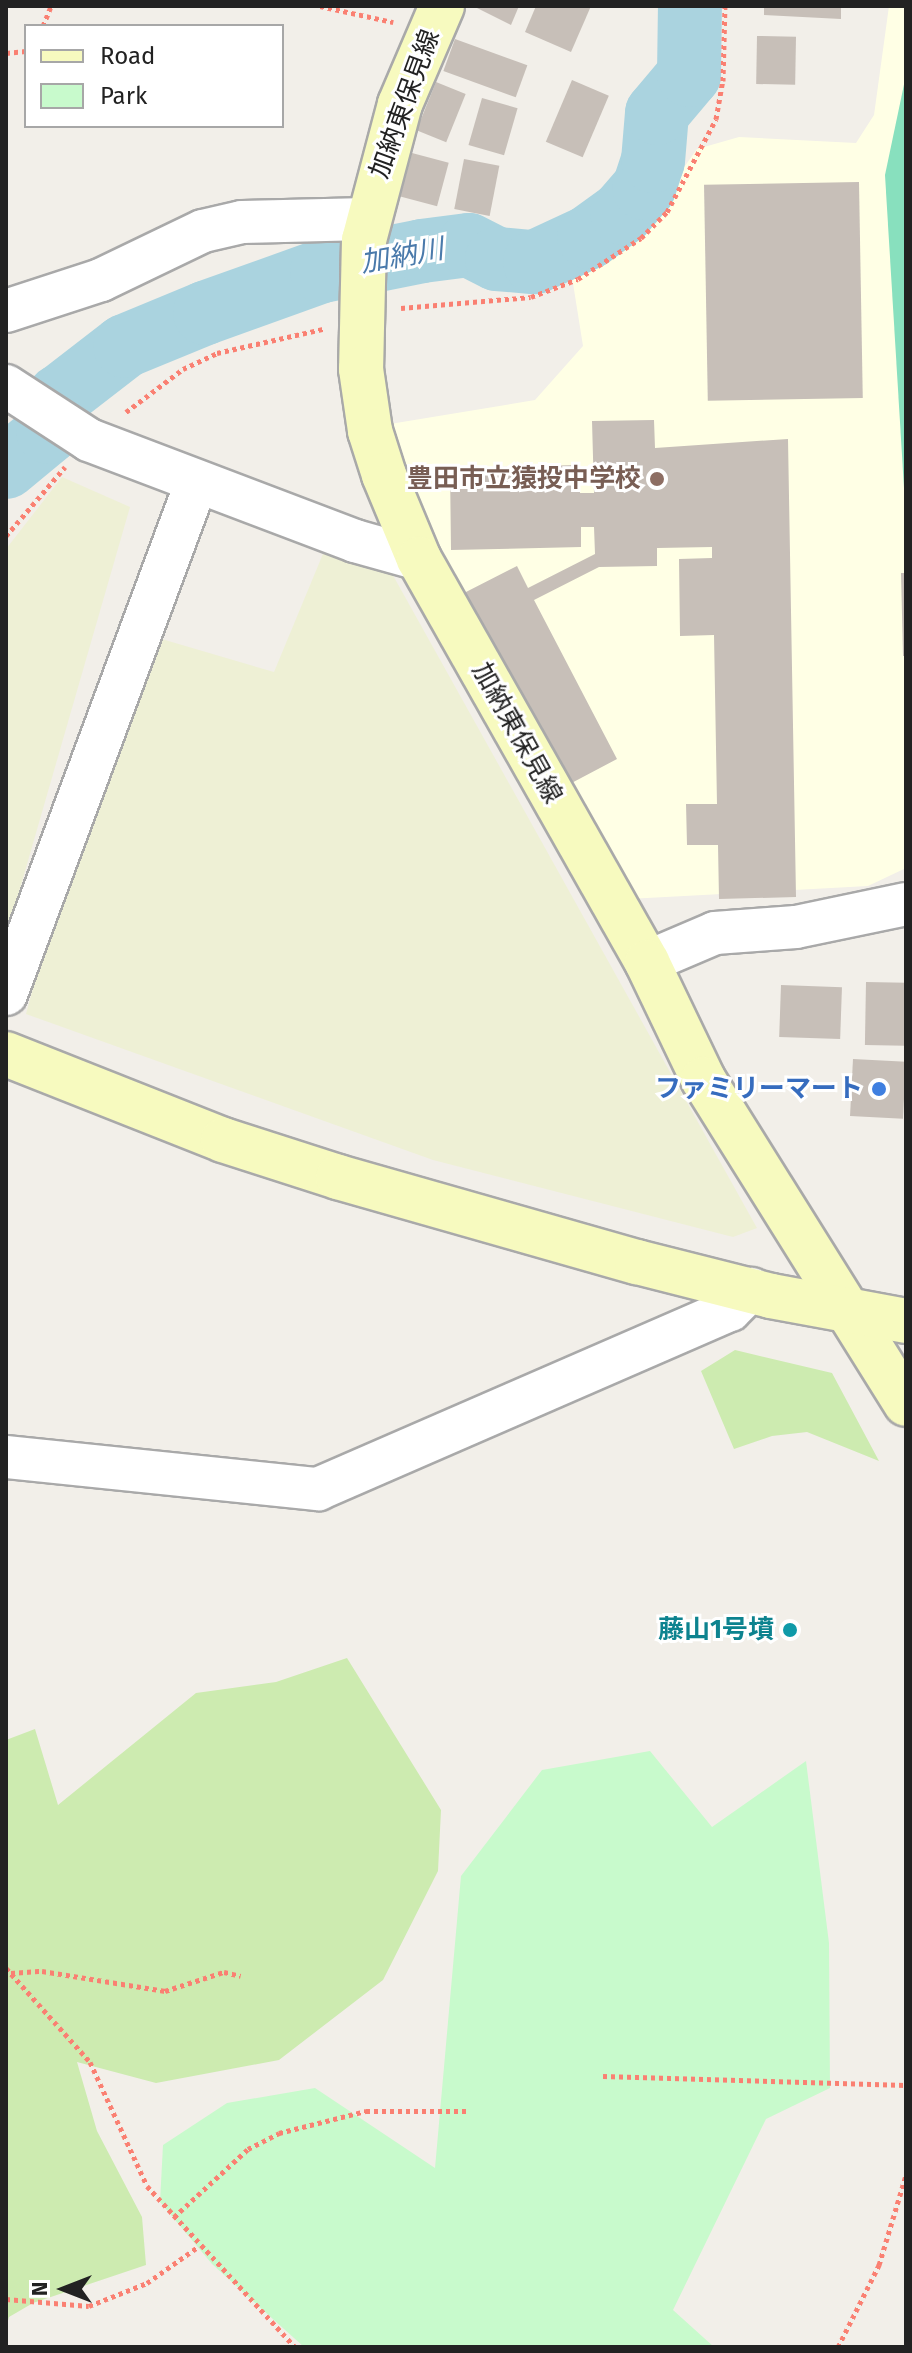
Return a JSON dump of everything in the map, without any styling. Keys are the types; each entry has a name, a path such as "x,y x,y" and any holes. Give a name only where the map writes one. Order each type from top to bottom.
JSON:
{"main road":[{"name":"加納東保見線","path":"436,20 400,104 365,229 360,320 370,431 419,559 647,962 703,1079 843,1309 906,1404"},
{"path":"6,1054 223,1140 323,1172 751,1289 906,1321"}],"street":[{"path":"6,311 101,280 203,231 242,222 365,229"},
{"path":"10,389 80,434 197,481 419,559"},
{"path":"6,994 197,481"},
{"path":"647,962 715,933 796,927 906,904"},
{"path":"6,1457 318,1489 663,1341 730,1310 751,1289"}],"path":[{"path":"320,6 409,25 436,20"},
{"path":"6,536 80,434 183,369 217,353 360,320 531,297 578,279 641,238 667,212 716,119 723,81 725,6"},
{"path":"8,1971 42,1971 165,1991 224,1972 241,1976"},
{"path":"8,1971 90,2062 147,2186 295,2347"},
{"path":"603,2076 906,2085"},
{"path":"174,2217 248,2149 279,2133 366,2111 468,2111"},
{"path":"838,2347 879,2265 906,2175"},
{"path":"6,2299 89,2306 147,2283 199,2246"},
{"path":"283,2336 284,2347"}],"shaded area":[{"name":"豊田市立猿投中学校","path":"889,6 906,6 906,868 868,886 628,899 424,534 390,424 535,400 583,346 572,277 626,249 697,149 739,137 856,143 874,115"},
{"path":"62,477 130,507 6,937 6,549"},
{"path":"325,549 390,570 757,1228 733,1237 433,1160 26,1014 131,630 274,672"}],"green space":[{"path":"906,75 906,521 885,175"},
{"path":"735,1350 832,1373 879,1461 807,1432 772,1436 734,1449 701,1371"},
{"path":"347,1658 441,1810 438,1871 383,1980 279,2060 156,2083 77,2062 97,2131 142,2217 146,2265 33,2303 9,2317 6,2328 6,1740 35,1729 58,1805 196,1693 276,1682"},
{"path":"650,1751 712,1827 806,1761 829,1943 830,2088 766,2119 673,2310 714,2347 304,2347 212,2264 160,2202 163,2145 227,2103 315,2088 435,2168 461,1876 542,1770"}],"building":[{"path":"473,6 519,6 511,25"},
{"path":"536,6 591,6 571,52 525,32"},
{"path":"764,6 841,6 841,19 764,15"},
{"path":"757,36 796,37 795,85 756,84"},
{"path":"455,39 527,65 516,97 443,71"},
{"path":"572,80 609,96 583,157 546,142"},
{"path":"436,82 466,94 446,142 417,130"},
{"path":"482,98 518,108 504,155 468,145"},
{"path":"412,153 449,163 437,206 400,196"},
{"path":"464,159 499,166 490,216 454,209"},
{"path":"859,182 863,398 708,401 704,185"},
{"path":"654,420 655,448 788,439 796,897 719,899 718,845 687,845 686,804 717,804 714,635 680,636 679,559 712,558 712,547 657,548 657,566 599,567 534,600 617,759 564,787 464,593 517,566 528,588 595,554 594,527 581,527 581,547 451,550 450,468 579,465 580,493 594,493 592,421"},
{"path":"901,573 906,573 906,656 903,656"},
{"path":"866,982 906,983 905,1046 865,1045"},
{"path":"781,985 842,987 840,1039 779,1037"},
{"name":"ファミリーマート","path":"853,1059 906,1062 903,1119 850,1116"}],"waterway":[{"name":"加納川","path":"6,467 48,432 59,397 125,346 205,313 322,271 422,251 469,245 497,259 535,262 589,237 622,213 644,188 653,161 657,113 689,75 690,6"}],"place":[{"name":"豊田市立猿投中学校","path":"657,479"},
{"name":"ファミリーマート","path":"879,1089"},
{"name":"藤山1号墳","path":"790,1630"}]}
